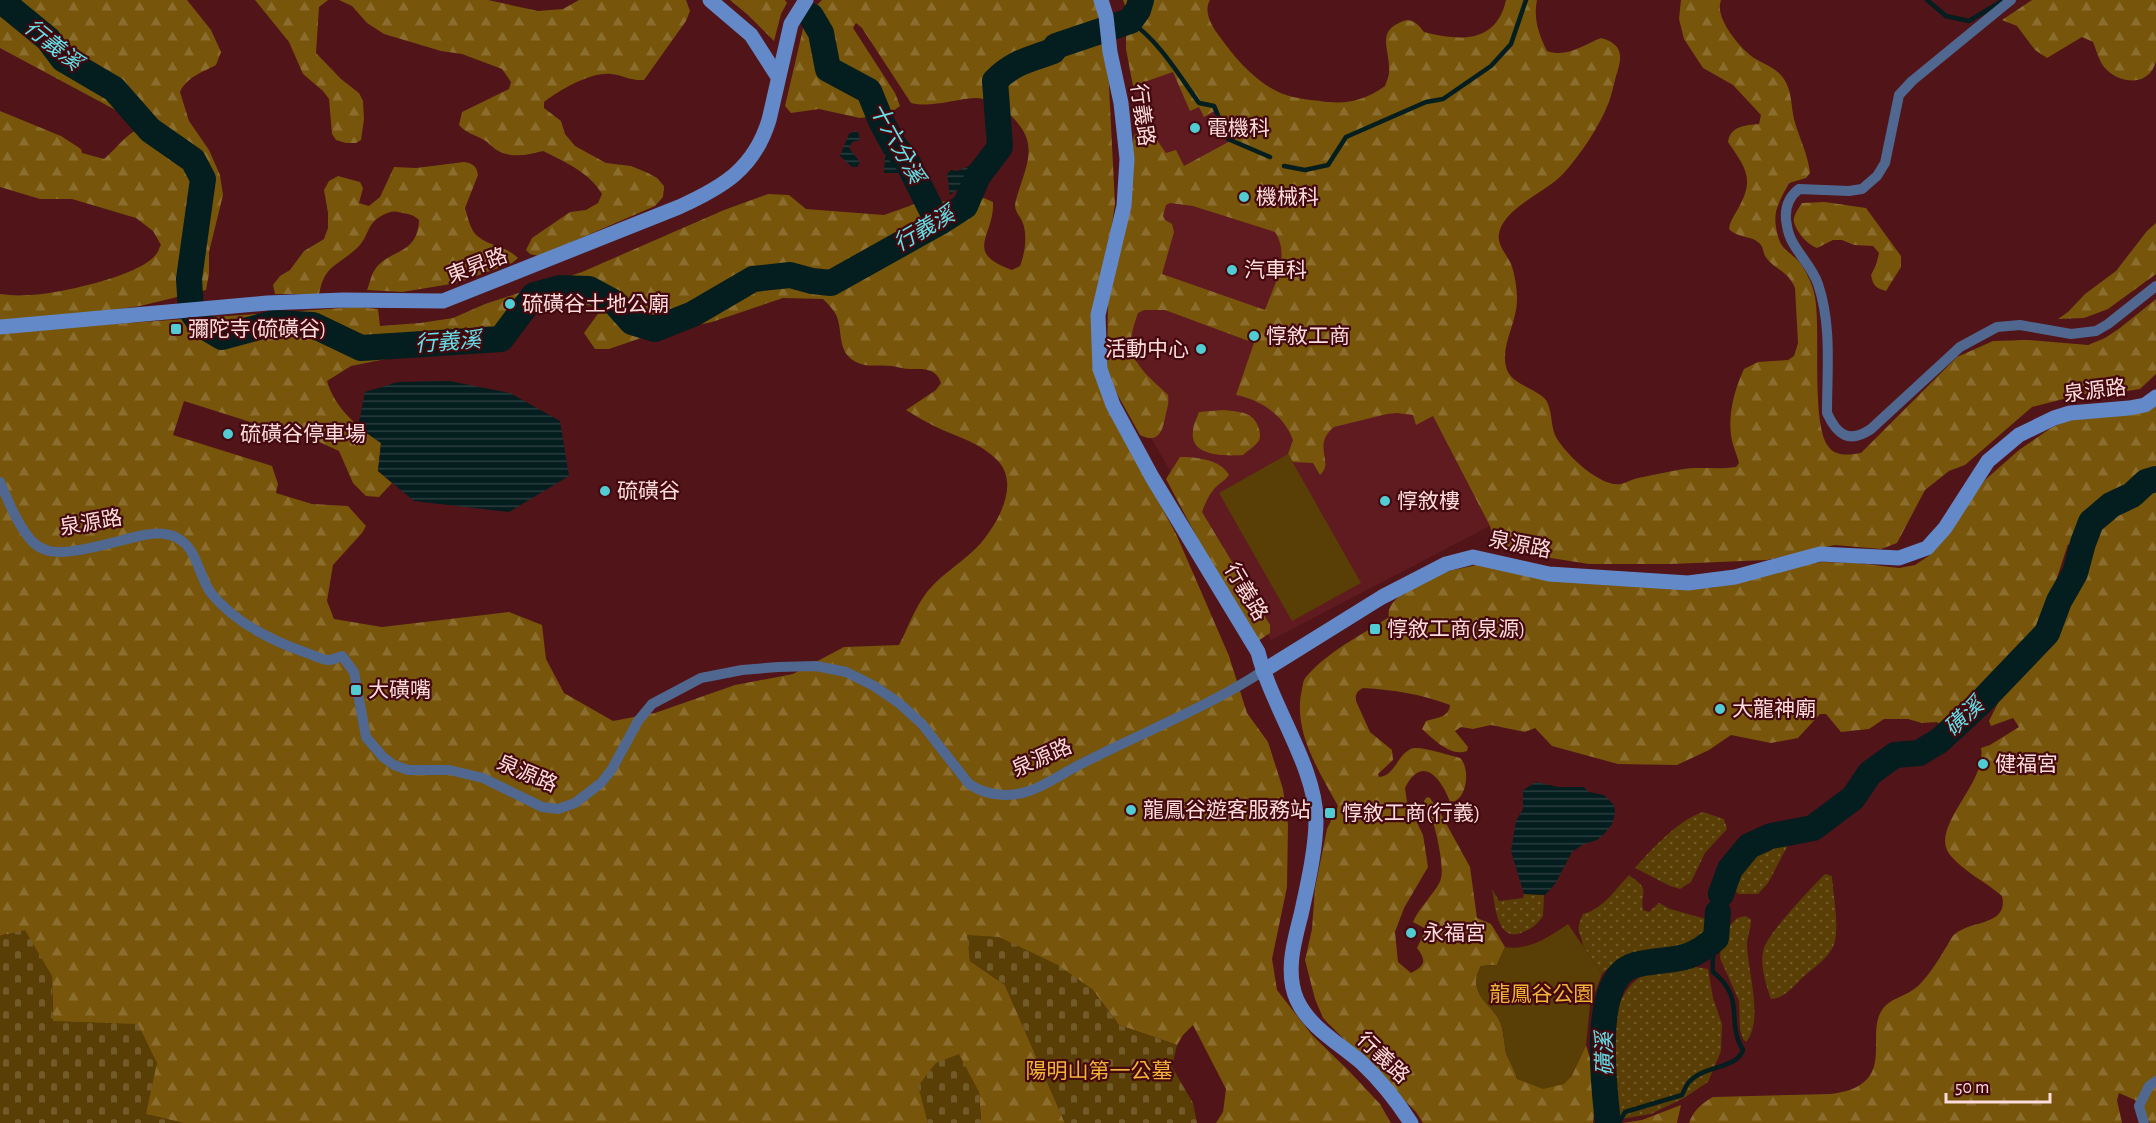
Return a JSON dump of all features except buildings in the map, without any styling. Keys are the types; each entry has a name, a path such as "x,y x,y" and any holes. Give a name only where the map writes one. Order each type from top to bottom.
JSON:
{"street":[{"path":"710,0 751,35 778,77"},
{"name":"東昇路","path":"0,327 267,303 343,300 444,301 679,207 713,191 745,166 756,151 769,120 791,24 806,0"},
{"name":"行義路","path":"1101,0 1106,16 1110,52 1121,103 1127,159 1124,206 1098,315 1100,369 1113,405 1152,477 1258,652 1263,671 1306,772 1313,795 1316,817 1309,876 1292,951 1292,977 1296,999 1306,1015 1362,1064 1397,1100 1411,1123"},
{"path":"2011,0 1912,81 1899,95 1886,163 1877,176 1862,189 1799,189 1785,208 1787,229 1817,281 1826,315 1827,413 1832,425 1842,434 1851,437 1860,436 1871,429 1960,347 1997,327 2020,325 2071,334 2096,331 2156,286"},
{"name":"泉源路","path":"0,482 30,540 50,551 79,549 147,534 161,533 177,537 192,553 204,582 212,594 221,604 263,636 328,660 342,656 350,664 356,678 360,714 366,737 383,757 394,765 408,770 449,770 483,778 542,807 558,809 575,802 602,783 638,722 652,705 701,678 742,670 816,666 846,672 874,686 899,703 922,724 969,784 991,795 1003,795 1018,794 1036,788 1085,762 1172,722 1238,687 1382,597 1446,564 1473,557 1549,574 1688,583 1736,577 1820,554 1899,558 1927,548 1945,528 1988,461 2019,435 2062,415 2145,405 2156,397"},
{"path":"2144,1123 2139,1106 2149,1086 2156,1081"}],"shaded area":[{"name":"惇敘工商","path":"1212,58 1433,416 1490,526 1271,640 1115,378 1143,168 1133,86"}],"green space":[{"path":"0,0 187,0 211,30 221,52 216,65 191,79 180,92 189,121 209,150 220,175 223,195 209,252 206,290 140,306 44,320 0,320 0,294 40,294 97,283 135,269 149,261 161,245 153,231 136,218 72,199 40,199 0,187 0,111 61,136 81,149 82,153 104,159 125,138 140,128 136,121 0,48"},
{"path":"255,0 328,0 319,7 316,53 341,79 359,93 363,101 364,119 361,140 356,143 346,143 336,140 332,134 329,99 303,74 289,42"},
{"path":"339,0 488,0 538,11 563,9 579,0 686,0 690,11 686,21 644,80 603,74 567,87 544,102 544,108 561,121 565,134 575,146 606,163 631,166 657,178 664,186 663,197 655,206 539,256 530,254 526,250 532,238 570,212 586,210 598,203 602,194 597,186 576,168 543,151 525,155 507,154 495,149 459,125 462,112 509,89 511,82 502,69 462,54 441,51 384,34 367,23 352,6"},
{"path":"730,0 785,0 787,3 781,14 774,41 748,15"},
{"path":"822,0 1102,0 1107,47 1115,204 1101,298 1096,376 1115,418 1177,536 1229,656 1247,713 1268,742 1283,789 1288,825 1287,887 1272,959 1277,990 1312,1035 1380,1104 1391,1123 1216,1123 1223,1112 1226,1089 1193,1025 1177,1045 1119,1025 1092,989 968,935 970,961 1005,985 1065,1123 981,1123 979,1092 919,1086 928,1123 183,1123 145,1114 156,1063 53,1021 52,976 6,934 0,936 0,332 356,307 378,309 380,326 453,318 485,304 582,272 724,210 768,194 789,195 806,209 884,215 915,204 984,198 993,202 984,242 988,257 1012,270 1020,266 1025,232 1015,203 1027,165 1028,144 1019,124 1000,107 980,98 943,103 911,103 862,28 856,23 853,28 895,93 900,106 889,114 860,118 819,109 791,113 785,106 806,16","holes":["783,298 823,299 837,317 843,348 856,362 906,369 925,369 936,374 941,383 936,390 906,410 934,426 976,444 998,461 1007,481 1007,492 1000,514 981,543 927,592 899,645 844,647 793,674 735,685 655,713 613,721 564,693 546,659 542,625 509,612 382,627 334,619 327,601 333,565 366,526 348,506 312,504 276,493 278,484 272,466 173,435 184,401 315,440 339,451 353,483 366,496 379,497 392,483 378,471 381,443 356,424 342,409 327,381 351,366 441,348 493,347 518,333 539,309 567,303 596,306 600,311 584,333 595,349 609,349 647,336 712,322"]},
{"path":"1123,0 1210,0 1207,9 1211,24 1234,56 1251,73 1282,93 1293,97 1329,102 1354,101 1385,86 1389,70 1386,41 1389,31 1394,26 1408,20 1414,22 1424,32 1451,37 1475,36 1494,25 1506,0 1537,0 1538,26 1547,51 1568,52 1601,38 1614,44 1619,52 1620,62 1609,102 1595,130 1563,174 1513,212 1506,219 1499,233 1501,247 1509,259 1515,277 1517,291 1516,309 1505,353 1507,370 1516,381 1545,399 1555,435 1574,459 1593,475 1612,484 1621,484 1685,469 1736,467 1739,463 1732,439 1730,418 1735,392 1744,369 1758,362 1788,360 1794,356 1798,343 1795,288 1792,282 1769,261 1759,243 1729,229 1744,197 1747,180 1743,166 1728,142 1729,137 1739,127 1759,124 1761,115 1733,85 1703,68 1684,39 1679,19 1681,0 1721,0 1721,15 1736,40 1754,58 1778,72 1789,88 1794,119 1810,173 1806,178 1789,183 1775,216 1781,244 1800,263 1814,293 1817,312 1820,417 1823,434 1831,450 1843,454 1861,453 1957,357 1993,341 2029,340 2088,345 2120,328 2156,299 2156,374 2140,389 2108,394 2083,394 2032,407 1965,465 1949,471 1925,490 1897,543 1881,549 1835,545 1767,560 1671,564 1589,564 1512,552 1495,544 1490,526 1433,416 1416,425 1413,415 1387,414 1334,427 1324,441 1325,465 1320,475 1313,463 1293,462 1288,454 1293,440 1278,416 1263,405 1236,395 1254,343 1165,310 1144,310 1138,313 1131,338 1136,360 1145,373 1168,395 1168,406 1162,430 1156,437 1147,438 1140,435 1107,376 1108,302 1134,135 1144,130 1152,133 1166,153 1176,150 1184,166 1232,140 1216,110 1204,117 1199,107 1190,111 1173,72 1133,86 1126,49 1126,8","holes":["1170,203 1193,206 1275,232 1280,242 1281,261 1265,310 1162,274 1174,232 1172,224 1163,216 1166,205"]},
{"path":"2032,0 2156,0 2156,61 2153,69 2141,79 2125,80 2118,77 2110,73 2102,64 2093,42 2082,37 2047,58 2035,50 2017,26 2002,20"},
{"path":"464,162 474,166 478,175 465,208 473,231 483,240 507,250 518,258 512,263 457,283 402,292 367,290 376,268 388,257 409,246 417,231 419,220 417,218 410,214 393,212 385,214 374,222 364,240 332,267 324,277 319,294 275,294 273,285 280,276 290,270 304,251 324,239 328,228 328,213 324,190 329,181 338,176 360,182 363,188 359,203 369,206 380,197 394,167 416,168"},
{"path":"1825,202 1866,208 1901,256 1901,267 1886,291 1874,284 1871,275 1879,253 1873,246 1854,245 1842,240 1833,240 1817,248 1800,234 1794,219 1802,203"},
{"path":"2156,223 2156,274 2108,309 2084,318 2058,319 2085,294 2116,271"},
{"path":"2156,403 2156,1123 2150,1123 2135,1100 2119,1093 2117,1100 2122,1123 1689,1123 1698,1108 1713,1097 1831,1094 1854,1088 1867,1079 1874,1067 1877,1025 1881,1012 1890,1002 1921,983 1955,934 1994,918 2000,913 2003,906 2002,896 1962,867 1950,855 1945,844 1947,832 1952,818 1976,775 1981,761 1981,748 2019,727 2013,718 1991,726 1989,721 2008,683 2041,649 2054,626 2072,576 2076,553 2068,544 2040,630 2027,649 2010,667 1959,706 1946,730 1937,722 1922,723 1908,719 1884,719 1869,729 1841,732 1826,714 1820,714 1798,738 1771,743 1731,735 1709,750 1677,765 1618,764 1552,746 1535,728 1525,732 1491,725 1473,729 1461,727 1455,731 1468,747 1467,751 1455,752 1443,746 1422,729 1426,721 1447,713 1450,705 1407,693 1361,689 1356,695 1356,701 1370,732 1392,750 1393,760 1378,774 1379,777 1385,776 1404,754 1414,748 1460,758 1466,776 1464,791 1456,801 1450,802 1437,778 1425,771 1418,772 1405,788 1407,802 1423,835 1428,867 1404,908 1395,932 1398,962 1411,973 1423,963 1417,948 1426,929 1413,922 1437,887 1442,873 1432,819 1424,804 1427,797 1442,816 1470,867 1477,918 1491,924 1505,947 1497,965 1481,966 1476,984 1478,992 1501,1024 1506,1053 1517,1079 1571,1077 1586,1045 1597,1081 1593,1123 1423,1123 1416,1112 1323,1018 1315,999 1305,960 1312,929 1315,888 1327,829 1338,806 1316,765 1304,735 1300,705 1302,689 1305,678 1324,659 1389,617 1389,609 1402,594 1435,576 1477,565 1643,587 1710,588 1805,564 1822,562 1899,568 1915,565 1930,555 1985,480 2019,450 2051,428 2068,420"},
{"path":"1224,410 1245,413 1257,423 1259,440 1243,455 1210,453 1197,446 1193,440 1194,426 1199,412"},
{"path":"1288,454 1361,583 1292,621 1219,493"},
{"path":"1180,457 1200,458 1214,462 1229,475 1212,492 1202,512 1270,625 1270,633 1258,641 1251,639 1166,479"},
{"path":"1703,812 1724,819 1727,829 1705,853 1691,882 1680,889 1635,868 1675,828"},
{"path":"1779,842 1789,843 1768,883 1758,894 1739,894 1733,890 1733,877 1742,858 1761,846"},
{"path":"1825,874 1832,876 1836,925 1833,947 1821,962 1788,992 1771,999 1763,967 1764,948 1782,921"},
{"path":"1629,875 1643,888 1643,910 1649,912 1659,903 1670,909 1706,919 1709,925 1702,941 1692,951 1667,958 1625,961 1602,974 1583,946 1579,925 1583,914 1603,903"},
{"path":"1492,889 1499,901 1523,898 1524,894 1544,895 1543,916 1531,928 1521,933 1507,932 1502,927 1496,912"},
{"path":"1745,916 1751,919 1747,946 1754,996 1754,1022 1746,1042 1740,1029 1739,1001 1720,958 1722,934 1737,918"},
{"name":"龍鳳谷公園","path":"1568,924 1602,974 1590,1006 1586,1045 1571,1077 1564,1084 1543,1089 1517,1079 1506,1053 1501,1024 1478,992 1477,976 1481,966 1497,965 1505,947 1530,945"},
{"path":"25,930 52,976 53,1021 138,1024 157,1063 146,1114 183,1123 0,1123 0,936"},
{"name":"陽明山第一公墓","path":"967,935 999,937 1058,965 1092,989 1119,1025 1177,1045 1172,1067 1193,1103 1197,1123 1065,1123 1005,985 970,961"},
{"path":"1696,967 1708,969 1713,998 1722,1024 1721,1051 1708,1082 1684,1098 1651,1114 1621,1119 1614,1115 1610,1055 1612,1032 1625,993 1637,979 1654,971"},
{"name":"陽明山第一公墓","path":"959,1054 979,1092 981,1123 928,1123 918,1086 936,1063"},
{"path":"1681,1105 1677,1123 1623,1123 1642,1120"}],"water":[{"path":"858,132 860,140 852,142 849,148 860,162 857,167 852,167 840,156 849,134"},
{"path":"888,155 892,161 900,163 898,173 884,173 885,157"},
{"path":"971,165 976,172 962,189 950,195 947,174 951,170 957,171"},
{"path":"449,381 510,393 560,421 569,476 509,512 414,501 378,471 381,443 358,427 365,392 398,382"},
{"path":"1536,782 1558,787 1583,787 1589,792 1604,795 1614,805 1615,813 1612,824 1605,833 1597,840 1582,845 1572,852 1555,884 1545,895 1524,894 1511,851 1516,821 1523,809 1523,790"}],"waterway":[{"name":"行義溪","path":"0,3 4,3 48,39 63,59 114,89 150,130 193,160 203,179 189,279 191,310 200,324 222,337 274,323 313,325 361,348 501,339 534,295 560,288 589,289 615,303 632,322 655,329 693,314 753,279 790,275 831,283 965,206 978,176 1000,147 995,81 1008,70 1022,62 1053,51 1056,46 1130,21 1138,10 1141,0"},
{"path":"1284,166 1305,170 1328,165 1346,137 1426,102 1443,99 1491,66 1511,44 1526,0"},
{"path":"1927,0 1946,16 1969,21 2002,1"},
{"name":"十六分溪","path":"811,16 821,33 828,69 869,91 882,123 894,145 908,163 940,222"},
{"path":"1130,21 1141,29 1159,49 1199,103 1214,106 1228,139 1270,157"},
{"name":"磺溪","path":"1721,894 1730,869 1749,846 1771,836 1813,828 1853,798 1870,773 1895,755 1919,753 1939,741 1980,703 2047,633 2059,601 2075,573 2091,522 2111,505 2132,495 2146,482 2156,479"},
{"name":"磺溪","path":"1608,1123 1604,1085 1603,1035 1611,990 1621,974 1635,965 1677,959 1705,947 1716,938 1718,912"},
{"path":"1615,1123 1620,1121 1625,1112 1682,1095 1688,1083 1695,1077 1734,1061 1740,1056 1743,1050 1738,1039 1733,1001 1730,992 1713,972 1716,938"}],"place":[{"name":"電機科","path":"1195,128"},
{"name":"機械科","path":"1244,197"},
{"name":"汽車科","path":"1232,270"},
{"name":"硫磺谷土地公廟","path":"510,304"},
{"name":"彌陀寺(硫磺谷)","path":"176,329"},
{"name":"惇敘工商","path":"1254,336"},
{"name":"活動中心","path":"1201,349"},
{"name":"硫磺谷停車場","path":"228,434"},
{"name":"硫磺谷","path":"605,491"},
{"name":"惇敘樓","path":"1385,501"},
{"name":"惇敘工商(泉源)","path":"1375,629"},
{"name":"大磺嘴","path":"356,690"},
{"name":"大龍神廟","path":"1720,709"},
{"name":"健福宮","path":"1983,764"},
{"name":"龍鳳谷遊客服務站","path":"1131,810"},
{"name":"惇敘工商(行義)","path":"1330,813"},
{"name":"永福宮","path":"1411,933"}]}
